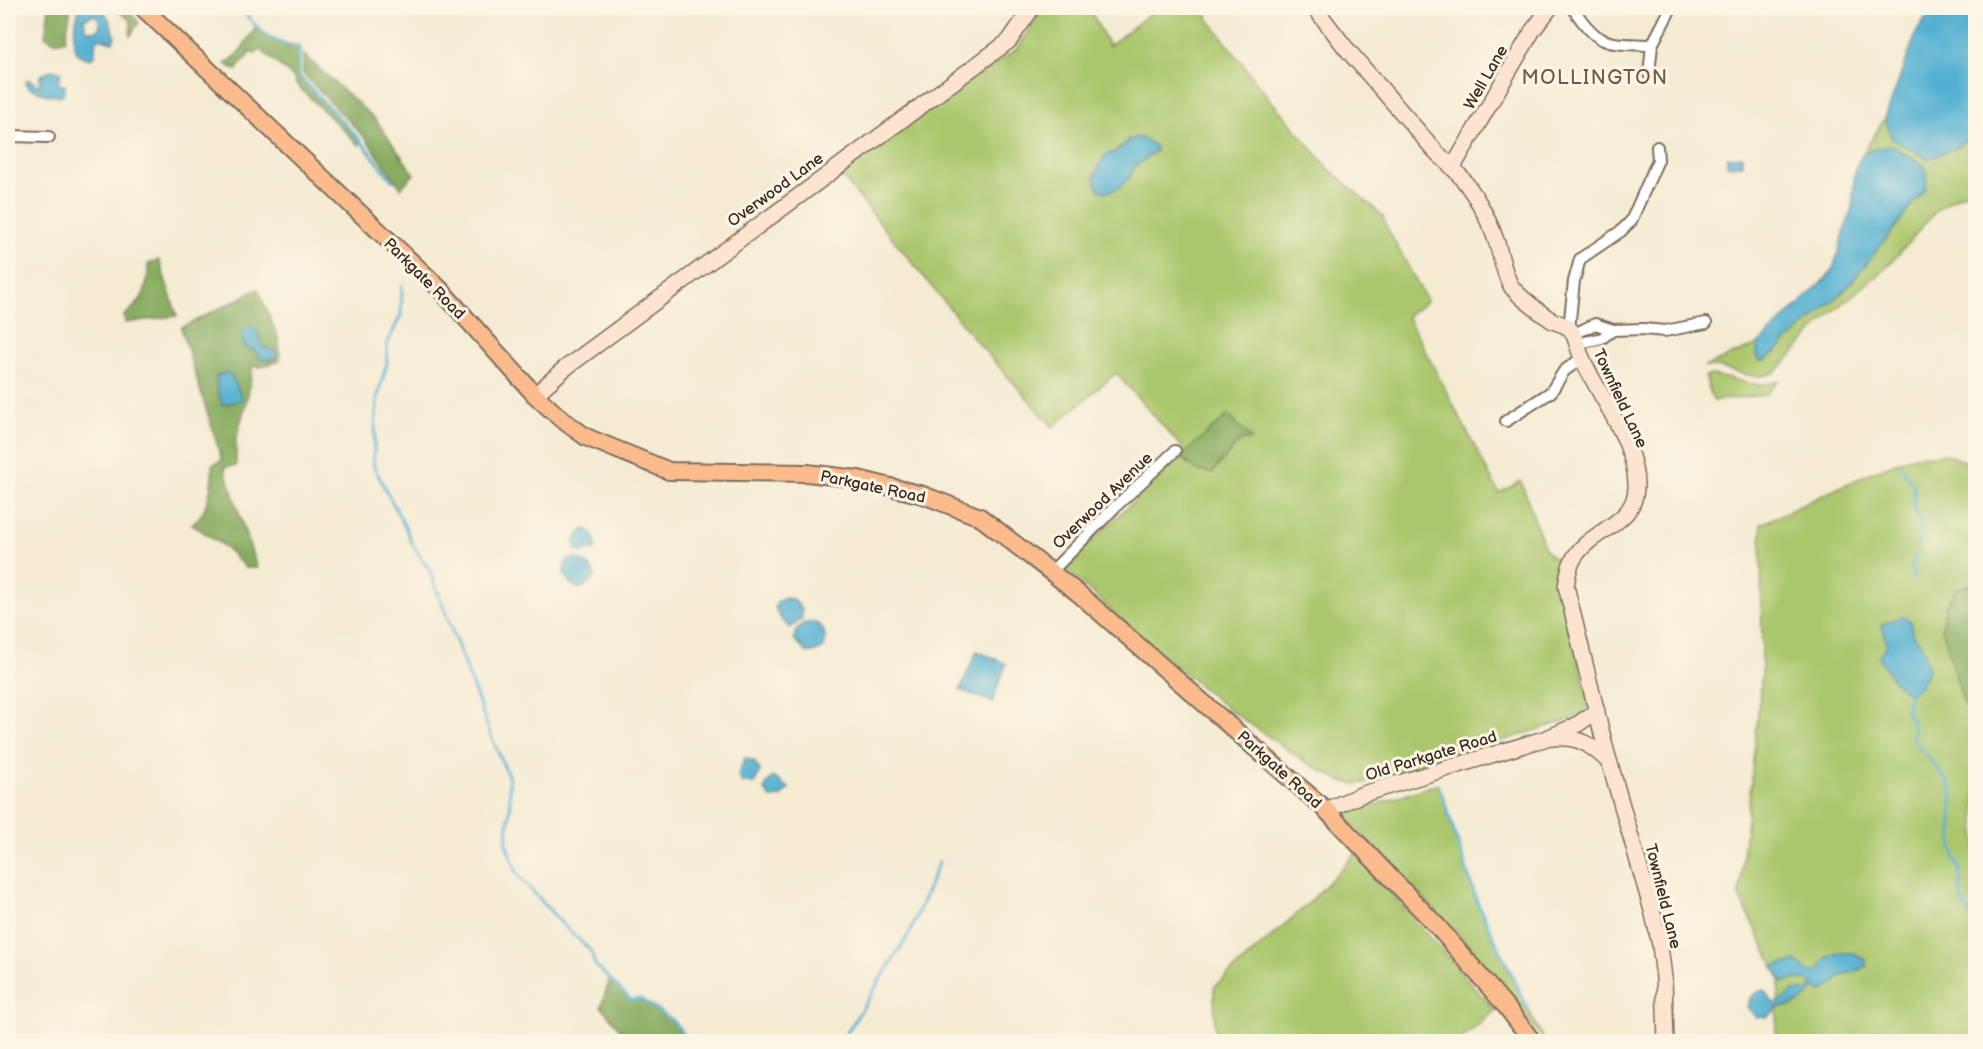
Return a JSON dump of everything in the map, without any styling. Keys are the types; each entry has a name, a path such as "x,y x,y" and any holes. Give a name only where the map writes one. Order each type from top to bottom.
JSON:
{"main road":[{"name":"Parkgate Road","path":"143,8 439,288 535,396 586,437 669,471 817,474 889,486 955,505 980,516 1105,616 1326,810 1438,927 1533,1041"}],"street":[{"name":"Overwood Lane","path":"535,396 564,369 1009,40 1032,8"},
{"path":"1315,8 1345,47 1437,153 1453,166 1469,186 1492,230 1512,287 1575,341 1602,338 1613,330"},
{"name":"Well Lane","path":"1453,166 1533,30 1550,8"},
{"path":"1573,8 1594,35 1608,43 1652,45"},
{"path":"1648,74 1652,45 1671,8"},
{"path":"8,136 49,137"},
{"path":"1506,421 1551,393 1564,371 1575,341 1575,281 1580,259 1621,231 1631,221 1658,160 1657,147"},
{"path":"1575,341 1594,324 1613,330 1665,331 1682,324 1706,323"},
{"name":"Townfield Lane","path":"1575,341 1596,388 1616,420 1634,470 1636,488 1631,507 1624,517 1584,546 1573,559 1568,569 1566,586 1610,763 1660,945 1664,978 1666,1041"},
{"name":"Overwood Avenue","path":"1051,572 1116,506 1175,451"},
{"name":"Old Parkgate Road","path":"1326,810 1363,794 1547,738 1575,726 1597,711"},
{"name":"Old Parkgate Road","path":"1547,738 1578,739 1593,747 1610,763"}],"green space":[{"path":"49,8 71,8 65,41 53,41 45,36"},
{"path":"115,8 125,8 139,22 130,36 131,21"},
{"path":"1044,8 1089,8 1109,46 1157,8 1200,8 1264,92 1329,169 1383,216 1386,226 1427,301 1407,316 1499,493 1521,481 1545,549 1558,563 1556,577 1588,696 1587,707 1582,714 1370,782 1355,784 1341,781 1309,764 1228,709 1144,640 1064,567 1180,457 1189,465 1212,473 1240,440 1251,439 1228,415 1186,452 1116,373 1053,427 977,342 839,173 1018,48","holes":["1129,139 1156,151 1134,167 1130,177 1106,155 1115,152"]},
{"path":"257,26 275,40 299,46 299,76 360,140 359,145 296,84 294,78 260,49 255,54 251,52 236,70 225,64 237,55"},
{"path":"303,54 375,119 414,174 401,188 366,139 303,74"},
{"path":"1885,118 1892,139 1970,135 1975,129 1975,190 1962,194 1939,209 1886,267 1826,318 1777,371 1758,376 1723,368 1704,367 1758,344 1756,356 1761,360 1767,359 1848,287 1926,188 1923,165 1891,145 1864,152"},
{"path":"159,260 177,316 125,323 124,316 144,294 148,264"},
{"path":"258,289 279,340 280,361 261,367 253,366 247,400 236,439 236,466 224,467 257,568 246,568 225,547 192,524 206,506 212,480 212,465 222,460 181,328","holes":["257,331 262,347 275,351 274,360 263,360 253,349"]},
{"path":"1712,375 1758,385 1778,382 1765,395 1713,401 1705,376"},
{"path":"1228,415 1252,439 1240,441 1212,473 1199,471 1180,457"},
{"path":"1946,454 1971,464 1976,470 1975,1041 1775,1041 1780,979 1739,896 1762,674 1761,524 1868,474 1914,456"},
{"path":"1976,582 1975,727 1964,704 1942,628 1945,608 1956,589"},
{"path":"1438,784 1477,902 1545,1041 1465,942 1344,815"},
{"path":"1356,853 1495,1011 1459,1041 1215,1041 1214,987 1308,904"},
{"path":"610,979 631,1000 641,999 672,1020 687,1038 698,1037 698,1041 629,1041 601,1006"}],"water":[{"path":"80,8 101,10 105,13 115,36 113,42 99,38 95,45 95,55 91,59 79,55 74,48 74,32","holes":["93,15 98,17 100,25 98,30 89,31 85,27 84,19"]},
{"path":"1933,8 1975,8 1975,16 1972,19 1976,26 1976,129 1956,148 1928,159 1892,139 1885,118 1917,31"},
{"path":"51,70 61,72 58,85 65,85 65,91 61,96 47,95 28,87 26,82 29,79 40,86 40,76"},
{"path":"1135,137 1155,146 1156,151 1134,167 1130,177 1118,188 1107,192 1100,191 1094,178 1100,163 1106,155 1115,152"},
{"path":"1891,145 1923,165 1927,172 1926,188 1848,287 1767,359 1761,361 1756,356 1758,344 1832,272 1852,207 1855,169 1864,152"},
{"path":"1742,156 1743,165 1727,166 1727,157"},
{"path":"251,327 257,331 262,347 275,351 276,358 262,360 253,349 249,350 243,343 240,331"},
{"path":"226,372 233,378 243,400 222,405 216,377"},
{"path":"584,529 594,536 596,549 582,552 575,550 575,540"},
{"path":"575,557 588,565 595,577 581,589 568,580 563,571 566,562"},
{"path":"785,598 793,599 802,609 802,619 790,628 775,608 777,602"},
{"path":"1902,616 1911,622 1912,634 1922,645 1929,670 1920,686 1910,694 1896,683 1879,657 1887,645 1882,624"},
{"path":"815,622 824,633 824,648 816,652 806,652 794,639 796,630 804,623"},
{"path":"977,651 1006,664 992,702 960,690"},
{"path":"745,758 754,761 760,770 755,783 742,783 738,775"},
{"path":"773,777 789,788 780,797 771,798 764,790"},
{"path":"1838,953 1854,953 1866,960 1866,967 1839,977 1834,985 1821,992 1815,988 1799,1003 1778,1007 1768,1017 1756,1017 1747,1007 1749,1000 1760,991 1764,990 1774,1004 1793,991 1807,991 1814,984 1799,979 1784,983 1772,966 1796,961 1809,972 1818,972 1826,958"}],"waterway":[{"path":"240,8 271,39 299,46 299,76 360,140 393,181"},
{"path":"402,286 401,315 387,344 387,363 377,399 373,465 412,544 430,571 509,778 510,809 506,843 518,875 563,925 591,951 595,965 631,1000 641,999 672,1020 687,1038 698,1037 698,1042"},
{"path":"1900,465 1914,485 1914,509 1921,522 1917,548"},
{"path":"1914,578 1911,570 1915,557"},
{"path":"1910,694 1906,712 1913,723 1914,741 1946,779 1952,793 1952,846 1961,877 1961,898 1976,926"},
{"path":"1441,791 1477,902 1528,1009"},
{"path":"841,1042 909,934 939,862"}],"district":[{"name":"MOLLINGTON","path":"1595,77"}]}
